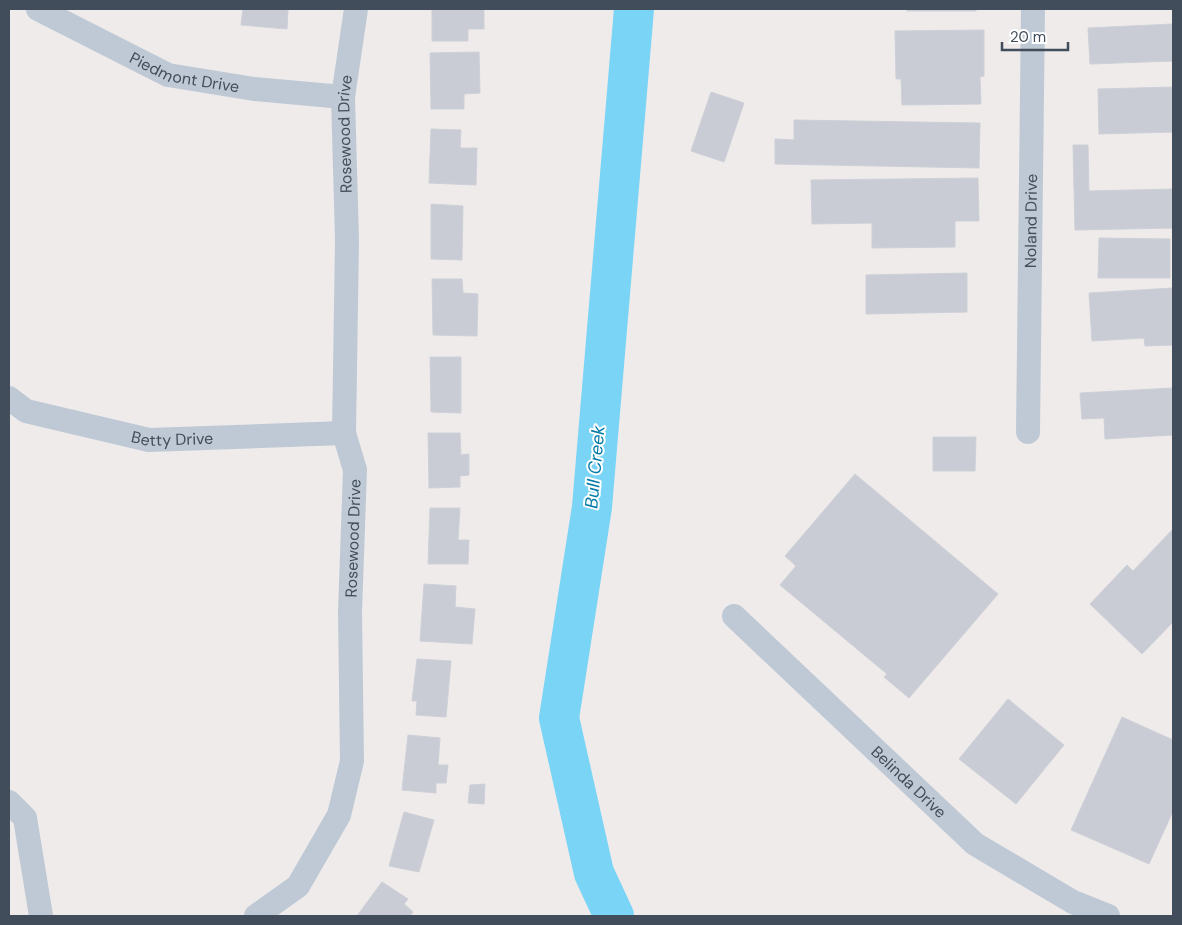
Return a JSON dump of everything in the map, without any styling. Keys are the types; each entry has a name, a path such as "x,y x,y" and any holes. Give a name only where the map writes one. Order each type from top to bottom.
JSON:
{"street":[{"name":"Piedmont Drive","path":"38,9 168,75 254,88 343,97"},
{"name":"Rosewood Drive","path":"256,916 298,886 340,815 352,761 350,612 356,470 344,433 347,241 343,97 356,9"},
{"name":"Noland Drive","path":"1028,432 1032,9"},
{"name":"Betty Drive","path":"9,398 26,411 149,440 344,433"},
{"name":"Belinda Drive","path":"734,616 975,844 1073,902 1108,916"},
{"path":"9,802 25,818 41,916"}],"building":[{"path":"243,9 288,9 287,29 241,25"},
{"path":"432,9 484,9 484,29 468,29 468,41 432,41"},
{"path":"907,9 976,9 976,11 907,11"},
{"path":"1173,24 1173,61 1090,64 1088,28"},
{"path":"984,30 984,76 980,77 981,104 902,105 901,79 896,79 895,31"},
{"path":"479,52 480,93 464,94 464,109 431,109 430,53"},
{"path":"1173,87 1173,132 1099,134 1098,89"},
{"path":"711,92 744,103 724,162 691,151"},
{"path":"794,120 980,123 979,168 775,164 775,139 794,140"},
{"path":"431,129 461,130 460,148 477,148 476,185 429,183"},
{"path":"1073,145 1088,145 1089,191 1173,189 1173,228 1075,230"},
{"path":"978,178 979,221 955,221 955,247 872,248 872,223 812,224 811,180"},
{"path":"431,204 463,206 462,260 431,259"},
{"path":"1099,238 1170,239 1170,278 1098,278"},
{"path":"967,273 967,312 866,314 866,275"},
{"path":"432,279 462,279 463,293 478,294 477,336 433,335"},
{"path":"1173,288 1173,345 1145,346 1144,338 1092,341 1089,293"},
{"path":"430,357 461,357 461,413 431,412"},
{"path":"1173,388 1173,435 1105,439 1104,418 1082,419 1080,393"},
{"path":"428,433 460,433 461,455 469,454 469,475 460,476 460,487 429,488"},
{"path":"933,437 976,437 975,471 933,471"},
{"path":"855,474 998,594 909,698 884,677 887,674 780,585 796,566 785,556"},
{"path":"430,508 460,508 458,540 469,540 468,564 428,564"},
{"path":"1173,529 1173,622 1142,654 1090,604 1127,565 1133,571"},
{"path":"424,584 456,586 455,607 475,609 472,644 420,641"},
{"path":"417,659 451,661 446,717 416,715 417,701 412,701"},
{"path":"1008,699 1064,745 1016,804 959,759"},
{"path":"1122,717 1173,740 1173,811 1149,864 1071,830"},
{"path":"408,735 440,738 438,765 448,765 446,783 436,783 436,793 402,790"},
{"path":"485,784 484,804 468,803 470,785"},
{"path":"404,812 434,820 419,872 389,866"},
{"path":"382,882 408,899 404,904 413,912 410,916 357,916"}],"waterway":[{"name":"Bull Creek","path":"614,916 594,873 559,718 592,507 634,9"}]}
